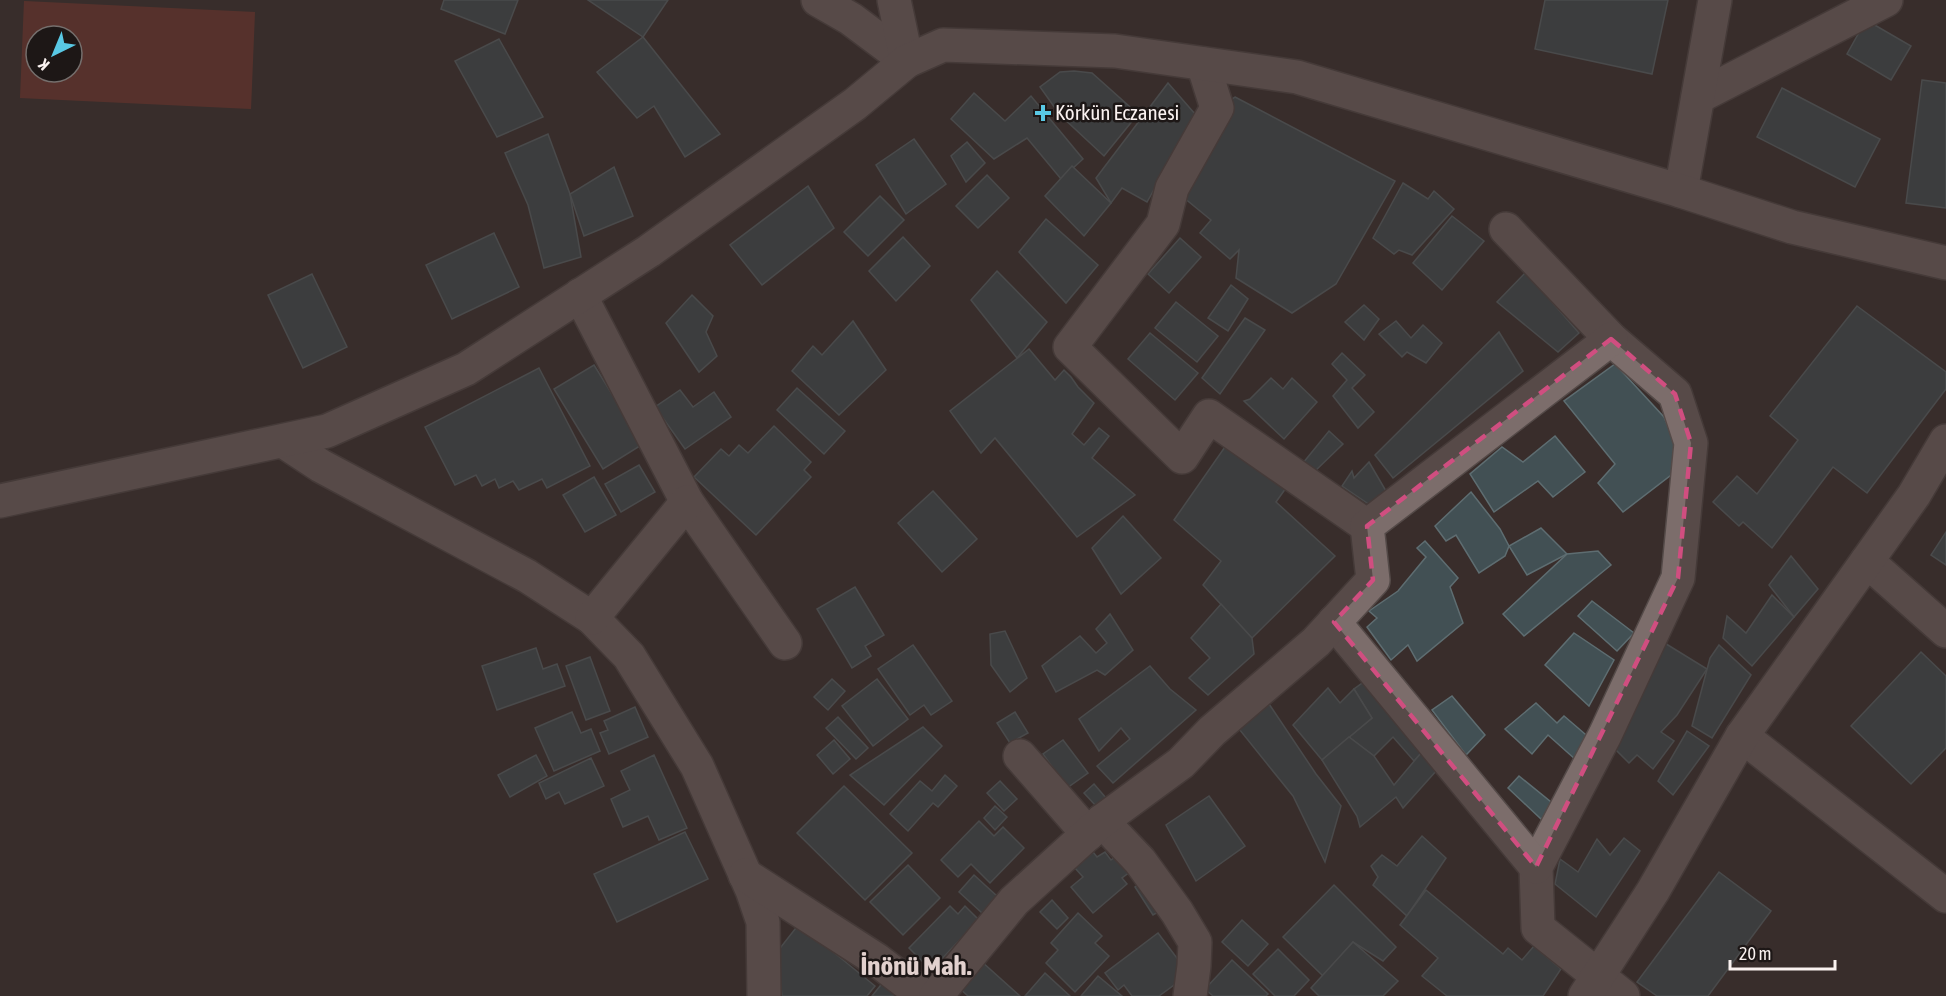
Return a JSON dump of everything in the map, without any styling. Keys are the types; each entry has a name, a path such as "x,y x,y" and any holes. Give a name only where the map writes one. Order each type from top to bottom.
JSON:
{"street":[{"path":"818,0 851,19 907,61"},
{"path":"894,0 907,61"},
{"path":"1681,191 1715,0"},
{"path":"1698,97 1886,0"},
{"path":"0,501 327,431 466,369 649,250 855,104 907,61 943,45 1115,51 1297,77 1681,191 1792,228 1946,262"},
{"path":"936,996 1014,901 1095,828 1181,763 1212,732 1316,642 1374,580 1367,525 1209,416 1182,457 1070,347 1163,224 1172,188 1217,108 1203,64"},
{"path":"1506,229 1611,339 1675,394 1691,442 1678,578 1605,735 1536,867 1538,928 1602,989 1653,891 1742,736 1914,495 1946,441"},
{"path":"580,295 687,502 785,643"},
{"path":"1367,525 1611,339"},
{"path":"283,441 321,466 527,576 592,618 629,656 697,766 745,875 763,922 764,996"},
{"path":"592,618 687,502"},
{"path":"1867,561 1946,631"},
{"path":"1334,622 1536,867"},
{"path":"1742,736 1946,896"},
{"path":"1020,756 1095,828 1140,861 1177,912 1195,942 1190,996"},
{"path":"745,875 877,960 924,996"}],"highlighted area":[{"path":"1611,339 1675,394 1691,443 1678,578 1536,867 1334,622 1373,580 1367,526"}],"shaded area":[{"path":"24,1 255,12 251,109 20,98"}],"building":[{"path":"444,0 518,0 505,34 441,9"},
{"path":"588,0 668,0 643,37"},
{"path":"1545,0 1668,0 1652,74 1535,49"},
{"path":"1866,20 1911,46 1891,80 1847,54"},
{"path":"643,37 720,134 685,157 654,106 637,118 597,72"},
{"path":"499,39 543,117 497,137 455,61"},
{"path":"1060,72 1092,73 1138,114 1104,156 1060,115 1040,87"},
{"path":"1922,80 1946,83 1946,208 1906,203"},
{"path":"1168,83 1196,115 1147,202 1122,188 1111,203 1096,178"},
{"path":"1782,88 1880,139 1855,187 1757,137"},
{"path":"974,93 1005,121 1031,96 1083,159 1061,179 1027,138 994,159 951,119"},
{"path":"1235,97 1395,181 1336,284 1292,313 1236,278 1239,250 1230,259 1200,233 1211,220 1183,197 1217,108"},
{"path":"548,134 570,194 581,257 544,268 528,205 505,153"},
{"path":"914,139 946,184 906,214 876,165"},
{"path":"967,142 985,163 966,182 951,156"},
{"path":"1072,166 1111,203 1084,236 1045,196"},
{"path":"614,167 633,216 584,236 570,194"},
{"path":"987,175 1009,198 978,228 956,206"},
{"path":"1403,183 1428,199 1434,191 1454,209 1412,255 1399,250 1394,254 1373,238"},
{"path":"808,186 834,228 762,285 730,245"},
{"path":"880,196 904,220 868,256 844,232"},
{"path":"1452,216 1484,241 1442,290 1413,263"},
{"path":"1046,219 1098,265 1066,303 1019,252"},
{"path":"494,233 519,287 452,319 426,265"},
{"path":"903,237 930,266 896,301 869,271"},
{"path":"1180,238 1201,257 1169,293 1148,274"},
{"path":"997,271 1047,322 1017,358 971,300"},
{"path":"1526,272 1579,333 1558,352 1497,302"},
{"path":"312,274 347,347 303,368 268,295"},
{"path":"1231,285 1248,299 1228,331 1208,318"},
{"path":"692,295 713,316 706,332 717,356 699,372 666,323"},
{"path":"1176,302 1218,336 1197,362 1155,328"},
{"path":"1364,305 1379,319 1364,340 1345,322"},
{"path":"1857,306 1946,372 1946,389 1867,493 1833,467 1772,548 1743,522 1739,526 1713,502 1737,476 1757,494 1798,440 1770,416"},
{"path":"1245,318 1265,330 1220,394 1202,378"},
{"path":"853,321 886,370 839,415 792,371 813,346 822,355"},
{"path":"1396,321 1411,338 1423,325 1442,343 1426,363 1407,352 1402,357 1379,334"},
{"path":"1499,332 1523,371 1393,478 1375,455"},
{"path":"1150,333 1198,373 1175,400 1128,359"},
{"path":"1029,349 1055,380 1064,370 1094,403 1072,434 1084,445 1099,428 1109,436 1092,458 1135,495 1077,537 995,438 981,453 950,411"},
{"path":"1342,353 1365,375 1352,388 1374,412 1358,428 1333,396 1347,380 1332,364"},
{"path":"1615,364 1664,417 1680,455 1675,472 1623,512 1598,483 1615,464 1564,401"},
{"path":"594,365 643,444 603,469 554,389"},
{"path":"539,368 590,466 547,488 542,479 519,490 513,481 499,488 495,479 482,486 476,475 455,485 425,427"},
{"path":"1271,378 1283,389 1292,378 1317,402 1284,439 1244,401 1250,399"},
{"path":"797,388 845,431 824,454 777,410"},
{"path":"680,390 693,407 714,392 731,417 685,449 655,407"},
{"path":"774,426 811,462 804,470 811,477 756,535 694,477 721,449 729,456 739,445 748,453"},
{"path":"1329,431 1343,444 1313,473 1303,463"},
{"path":"1555,436 1585,472 1553,497 1538,481 1494,512 1470,474 1502,447 1523,462"},
{"path":"1227,444 1291,481 1276,502 1335,556 1252,638 1203,585 1221,561 1174,520"},
{"path":"1369,462 1386,491 1373,507 1342,486 1352,471 1354,478"},
{"path":"639,465 655,492 621,512 605,484"},
{"path":"594,477 616,515 585,532 563,495"},
{"path":"933,491 977,539 942,572 898,523"},
{"path":"1471,492 1500,529 1509,546 1505,556 1479,573 1456,535 1446,541 1435,526"},
{"path":"1123,516 1161,558 1121,594 1092,548"},
{"path":"1541,528 1567,554 1527,575 1509,546"},
{"path":"1946,532 1946,565 1931,555"},
{"path":"1425,541 1458,578 1450,587 1463,623 1417,661 1408,645 1391,660 1367,627 1377,618 1369,611 1398,591 1426,557 1417,548"},
{"path":"1598,551 1611,565 1524,636 1503,614 1567,554"},
{"path":"1791,556 1818,589 1794,617 1769,585"},
{"path":"855,587 884,635 865,646 871,656 852,668 817,609"},
{"path":"1772,595 1794,617 1752,666 1723,638 1727,616 1746,633"},
{"path":"1592,601 1634,633 1617,651 1578,616"},
{"path":"1221,604 1252,638 1254,654 1208,695 1189,678 1210,658 1191,638"},
{"path":"1110,614 1133,650 1105,675 1097,670 1056,692 1042,666 1080,636 1096,653 1107,643 1096,629"},
{"path":"1005,631 1027,678 1010,692 991,665 990,634"},
{"path":"1574,633 1614,660 1589,706 1545,665"},
{"path":"1663,642 1707,669 1677,715 1661,732 1674,741 1653,769 1637,755 1629,763 1610,744"},
{"path":"913,645 952,701 931,715 924,705 910,715 878,669"},
{"path":"1719,645 1751,675 1712,738 1692,726 1710,658"},
{"path":"536,648 543,669 557,664 565,686 497,710 482,666"},
{"path":"1921,652 1946,676 1946,748 1911,784 1851,726"},
{"path":"590,657 610,711 586,720 566,666"},
{"path":"1150,666 1170,689 1196,710 1113,783 1097,766 1130,739 1121,728 1099,751 1079,719"},
{"path":"1376,673 1427,747 1414,761 1393,737 1374,756 1349,737 1372,718 1354,689"},
{"path":"832,679 845,691 828,710 814,697"},
{"path":"877,679 908,719 873,746 842,706"},
{"path":"1328,688 1340,703 1354,689 1372,718 1322,760 1293,725"},
{"path":"1452,696 1485,735 1466,755 1432,710"},
{"path":"1267,701 1316,774 1341,806 1325,862 1293,796 1235,724"},
{"path":"1536,703 1557,723 1564,716 1592,740 1576,760 1548,735 1532,754 1505,729"},
{"path":"635,707 648,737 609,754 600,733 608,730 604,721"},
{"path":"572,712 581,733 591,729 600,751 554,771 535,728"},
{"path":"1015,712 1028,733 1010,743 997,723"},
{"path":"838,717 868,748 856,759 826,728"},
{"path":"923,727 942,746 884,805 850,775"},
{"path":"1687,731 1709,746 1673,795 1658,781"},
{"path":"1349,737 1374,756 1394,785 1421,753 1437,770 1403,808 1396,797 1360,827 1357,816 1322,760"},
{"path":"834,740 850,759 833,774 817,755"},
{"path":"1063,740 1088,773 1067,788 1043,754"},
{"path":"536,755 547,776 510,797 498,775"},
{"path":"654,755 687,828 659,840 648,816 623,827 611,799 630,790 621,771"},
{"path":"591,758 604,786 565,804 559,792 546,799 539,783"},
{"path":"945,775 957,786 938,807 933,803 908,831 890,814 920,781 932,791"},
{"path":"1519,776 1556,806 1541,819 1508,788"},
{"path":"1000,781 1017,799 1004,811 987,793"},
{"path":"1094,784 1106,798 1096,806 1084,793"},
{"path":"844,786 912,853 865,900 797,833"},
{"path":"1209,796 1245,846 1196,881 1166,825"},
{"path":"995,806 1007,817 995,830 984,818"},
{"path":"979,821 994,836 1003,827 1024,848 990,883 971,864 958,877 941,860"},
{"path":"685,832 708,879 617,922 594,874"},
{"path":"1422,836 1446,858 1407,916 1373,885 1378,877 1371,866 1382,855 1397,866"},
{"path":"1624,838 1640,851 1596,917 1555,884 1560,859 1578,872 1597,839 1610,855"},
{"path":"1093,852 1097,857 1105,852 1111,860 1120,853 1134,869 1122,878 1127,884 1093,913 1071,887 1083,877 1075,868"},
{"path":"908,865 940,898 903,935 870,902"},
{"path":"1719,872 1771,911 1708,996 1657,996 1637,982"},
{"path":"974,875 997,896 982,913 959,892"},
{"path":"1146,880 1165,908 1153,915 1135,887"},
{"path":"1334,885 1396,947 1383,961 1353,942 1323,976 1283,937"},
{"path":"1426,890 1503,954 1508,948 1522,960 1534,946 1561,969 1543,996 1447,996 1422,976 1438,958 1400,925"},
{"path":"1052,900 1068,918 1057,929 1040,912"},
{"path":"950,906 958,914 965,906 979,920 931,970 909,948"},
{"path":"1078,913 1102,936 1095,943 1109,956 1075,992 1046,963 1058,950 1051,943"},
{"path":"1242,920 1268,944 1248,966 1222,942"},
{"path":"799,924 875,986 867,996 782,996 777,952"},
{"path":"1158,933 1189,974 1159,996 1132,996 1124,985 1118,990 1105,973"},
{"path":"1353,942 1398,981 1383,996 1319,996 1311,988"},
{"path":"1278,949 1309,980 1294,996 1275,996 1253,974"},
{"path":"1232,960 1268,994 1266,996 1213,996 1205,989"},
{"path":"981,961 1020,996 968,996 958,987"},
{"path":"1045,973 1070,996 1025,996"},
{"path":"1098,976 1122,996 1081,996"},
{"path":"884,981 901,996 872,996"}],"place":[{"name":"Körkün Eczanesi","path":"1043,113"}],"district":[{"name":"İnönü Mah.","path":"916,966"}]}
